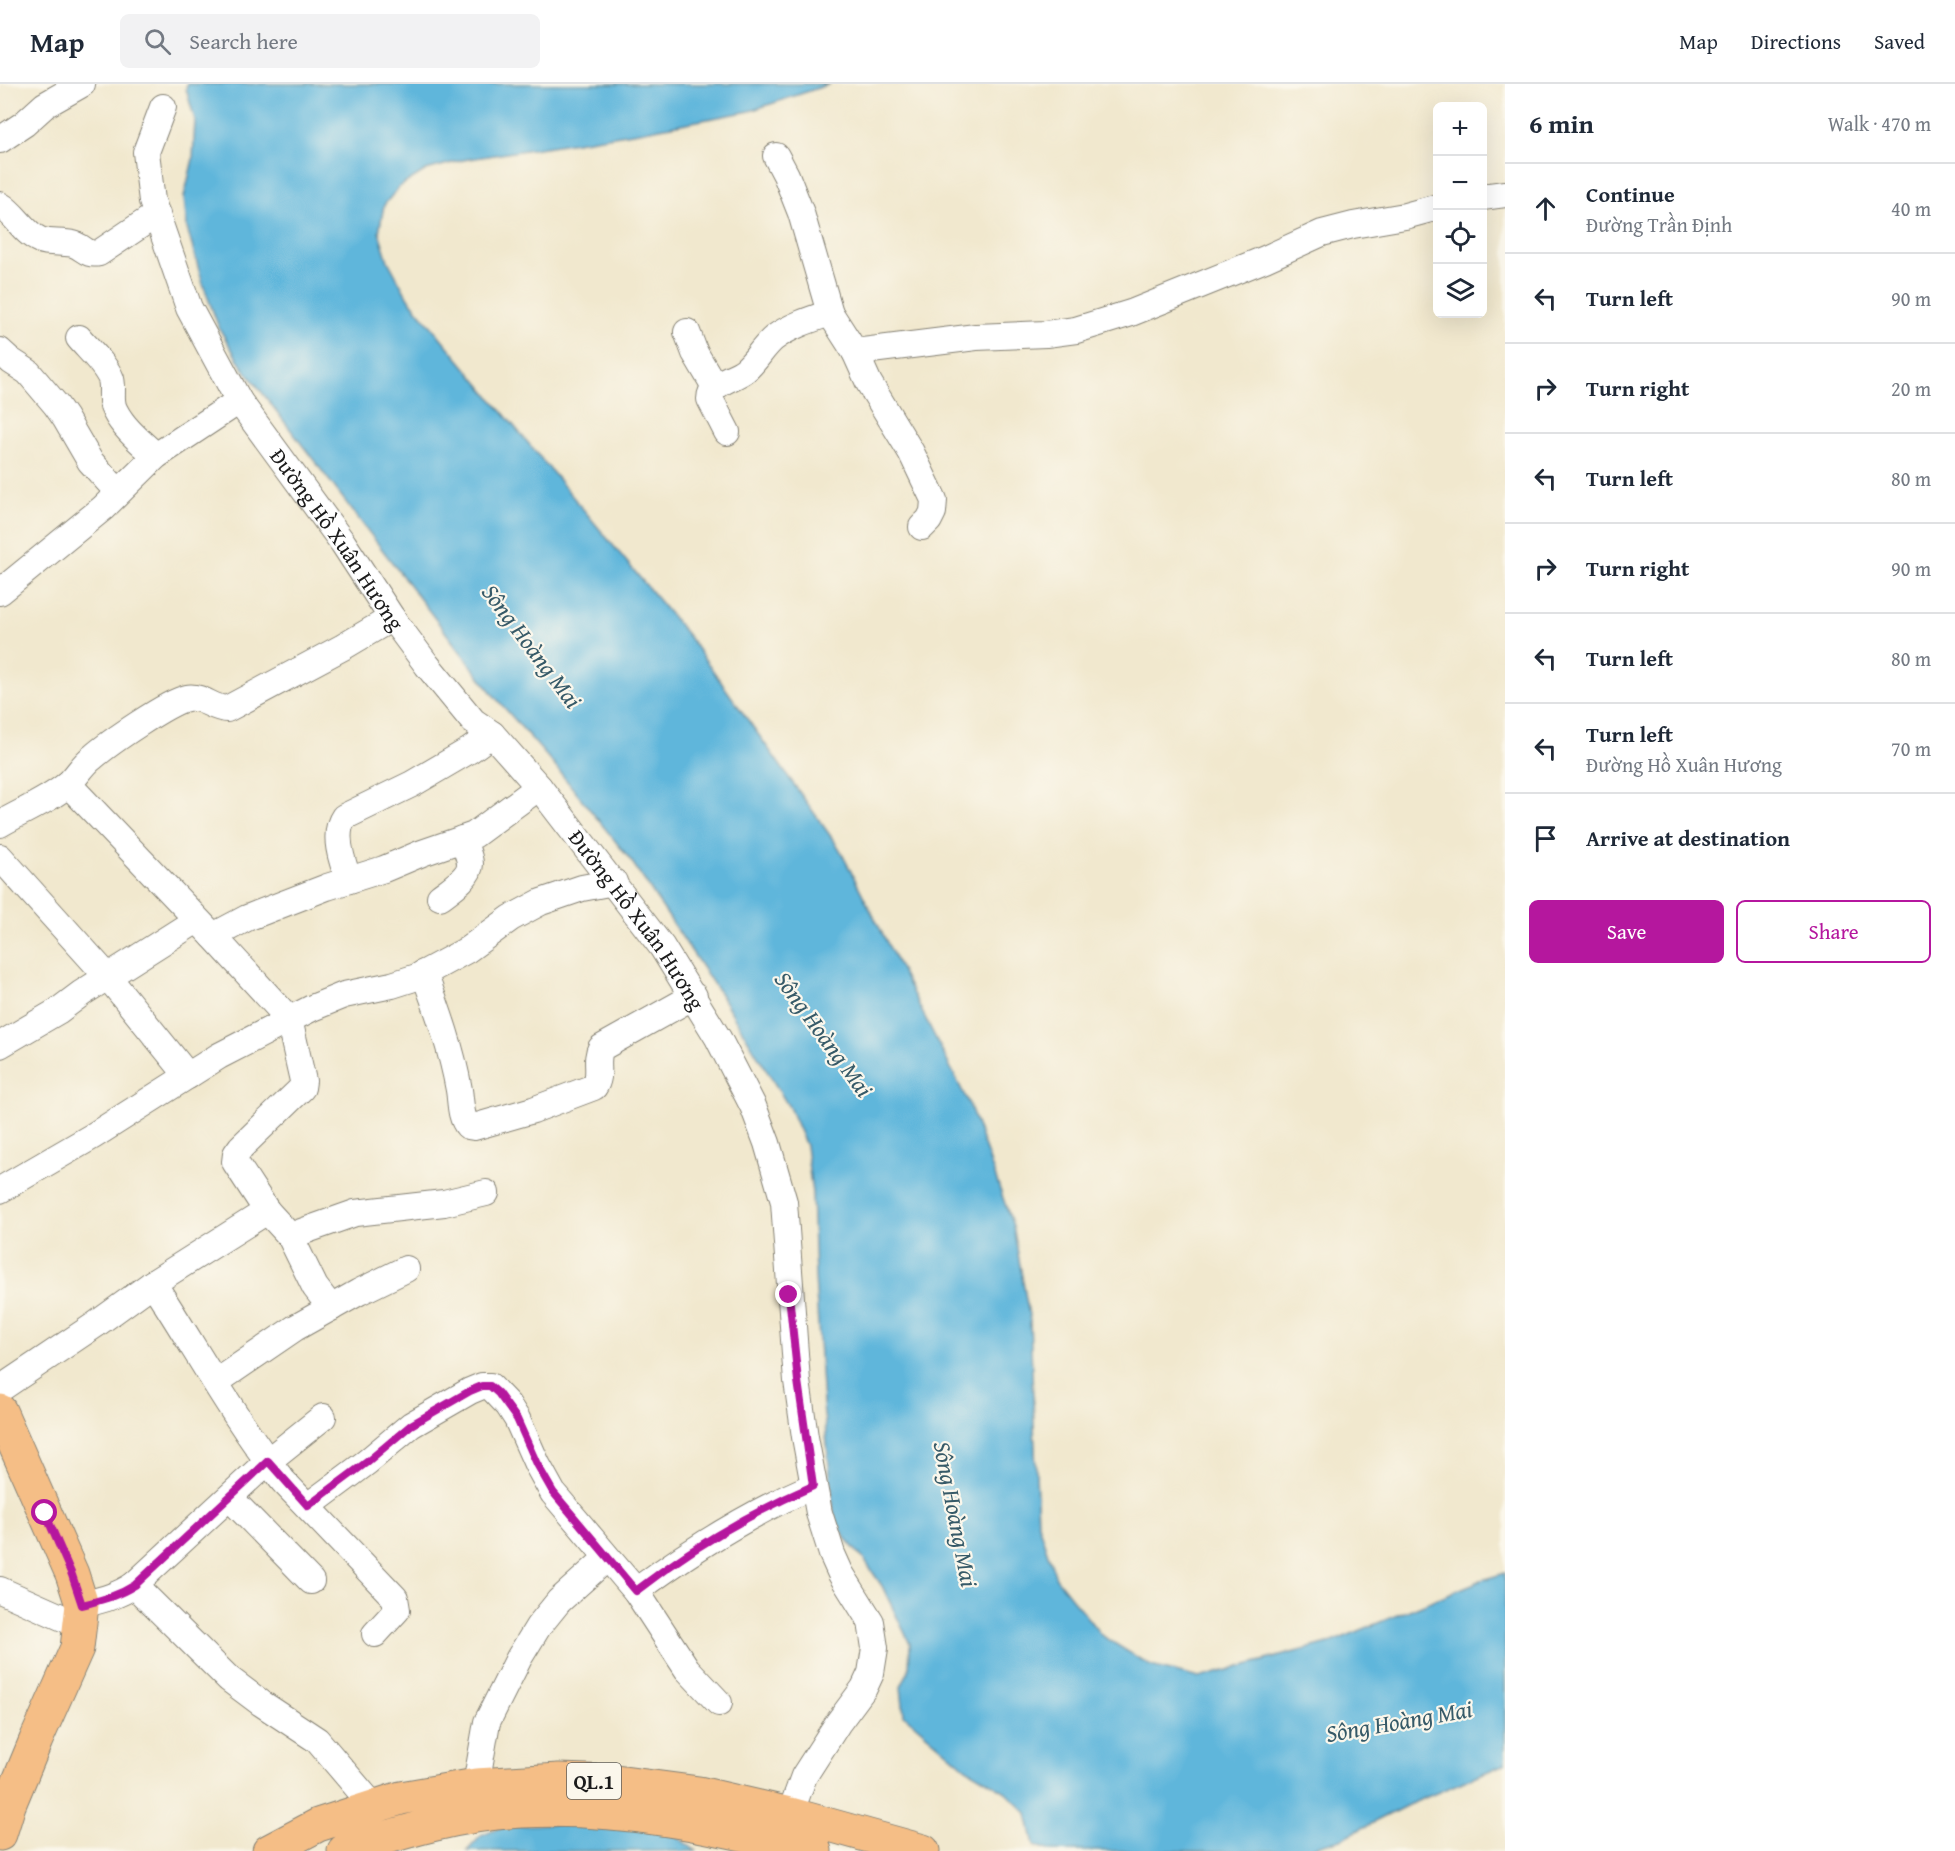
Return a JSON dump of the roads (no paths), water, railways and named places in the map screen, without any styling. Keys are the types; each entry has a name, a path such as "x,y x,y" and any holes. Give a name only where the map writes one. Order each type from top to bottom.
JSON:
{"main road":[{"path":"0,1411 72,1575 81,1615 77,1648 9,1805 0,1834"},
{"name":"QL.1","path":"269,1851 318,1825 401,1798 476,1785 559,1780 616,1782 699,1793 790,1814 923,1851"},
{"name":"QL.1","path":"344,1851 386,1837 458,1819 521,1811 600,1811 680,1820 815,1851"}],"street":[{"path":"0,140 24,124 45,105 82,84"},
{"name":"Đường Hồ Xuân Hương","path":"163,107 146,152 152,201 189,308 239,401 343,543 392,618 473,721 492,734 539,787 663,947 718,1038 753,1106 767,1143 784,1202 789,1295 813,1486 832,1554 841,1574 871,1622 875,1648 871,1673 864,1688 804,1776 790,1814"},
{"path":"776,156 801,213 831,313 855,351 870,383 922,473 934,500 930,520 922,527"},
{"path":"1487,196 1505,194"},
{"path":"0,204 12,212 32,235 40,240 74,244 93,255 157,214"},
{"path":"855,351 976,337 1046,334 1093,326 1265,259 1322,233 1433,208"},
{"path":"727,432 710,399 715,387 744,370 774,339 803,323 831,313"},
{"path":"687,332 695,353 715,387"},
{"path":"79,338 106,370 112,387 112,403 115,412 127,428 156,456"},
{"path":"0,351 28,372 56,405 90,461 118,492"},
{"path":"0,592 76,531 156,456 239,401"},
{"path":"0,824 68,784 92,757 171,705 187,698 195,698 211,706 226,709 343,647 392,618"},
{"path":"349,880 339,843 341,822 344,817 411,784 470,750 492,734"},
{"path":"68,784 289,1019 303,1081 302,1088 241,1147 235,1162 267,1212 290,1236 315,1287 331,1308"},
{"path":"0,1045 58,1011 108,977 205,928 247,918 462,839 483,829 539,787"},
{"path":"440,897 457,884 468,871 470,865 462,839"},
{"path":"0,857 108,977 188,1076"},
{"path":"0,1190 48,1160 93,1136 241,1044 289,1019 344,995 392,985 424,973 467,950 511,918 541,902 582,888 614,882"},
{"path":"424,973 457,1080 463,1118 468,1126 474,1127 534,1110 594,1087 598,1082 598,1057 601,1048 694,996"},
{"path":"290,1236 355,1213 444,1203 486,1193"},
{"path":"0,1389 153,1283 267,1212"},
{"path":"216,1382 280,1337 406,1269"},
{"path":"153,1283 243,1426 268,1461 394,1598 398,1610 375,1634"},
{"path":"308,1506 367,1462 411,1425 470,1391 482,1386 490,1386 517,1419 537,1464 553,1492 636,1591 687,1669 719,1703"},
{"path":"0,1590 81,1615 135,1585 268,1461 323,1417"},
{"path":"636,1591 704,1544 780,1500 813,1486"},
{"path":"230,1498 312,1581"},
{"path":"476,1785 487,1722 519,1658 538,1627 559,1601 607,1558"},
{"path":"135,1585 229,1679 261,1704 317,1740 374,1807"}],"water":[{"name":"Sông Hoàng Mai","path":"187,84 830,84 750,111 639,132 463,160 426,170 399,187 384,205 379,232 388,261 408,298 689,637 839,848 970,1106 1013,1226 1030,1321 1038,1524 1056,1578 1101,1635 1151,1666 1199,1678 1332,1642 1482,1580 1505,1573 1505,1764 1408,1805 1341,1839 1300,1851 1051,1851 1034,1845 1027,1813 1006,1792 966,1768 904,1715 901,1687 909,1670 910,1644 882,1586 846,1539 834,1515 823,1404 812,1193 806,1146 789,1107 720,994 632,862 550,760 495,697 241,365 219,328 203,284 187,228 184,197 193,159 195,120 186,89"},
{"path":"622,1819 664,1827 696,1851 467,1851 481,1836 501,1827"}]}
